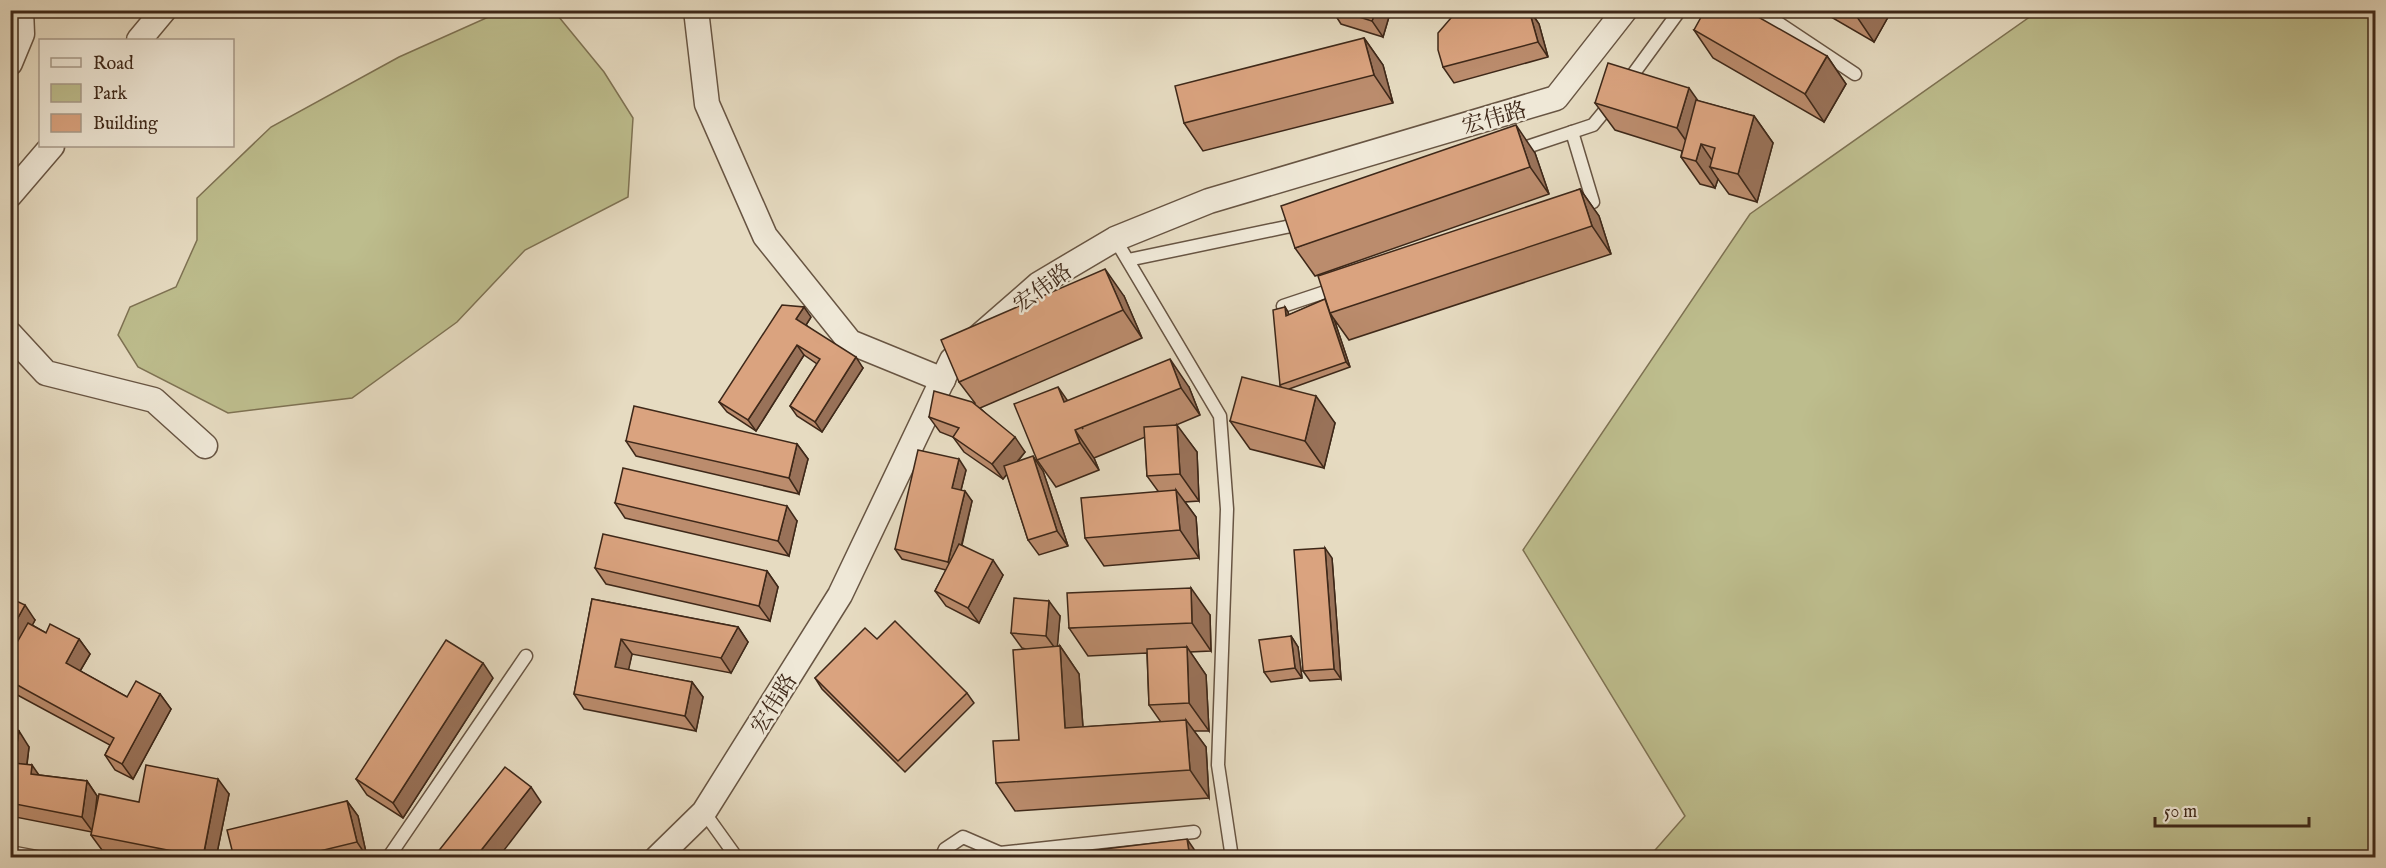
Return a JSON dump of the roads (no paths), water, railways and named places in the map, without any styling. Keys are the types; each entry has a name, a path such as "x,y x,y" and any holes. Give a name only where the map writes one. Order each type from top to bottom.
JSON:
{"street":[{"path":"10,63 22,34 21,10"},
{"path":"140,39 164,10"},
{"path":"696,10 707,104 765,236 850,342 943,380"},
{"name":"宏伟路","path":"663,855 704,812 840,596 952,360 1039,284 1115,239 1209,201 1556,98 1625,10"},
{"path":"10,195 51,147"},
{"path":"10,334 46,373 154,400 205,446"}],"lane":[{"path":"1506,154 1593,125 1680,10"},
{"path":"1759,10 1855,74"},
{"path":"1560,213 1593,202 1572,132"},
{"path":"1128,260 1286,227 1319,216"},
{"path":"1115,239 1220,417 1227,508 1218,765 1232,858"},
{"path":"1283,306 1349,284"},
{"path":"388,858 526,656"},
{"path":"704,812 737,858"},
{"path":"941,858 945,849 963,837 1000,855 1194,832"},
{"path":"10,852 42,858"}]}
